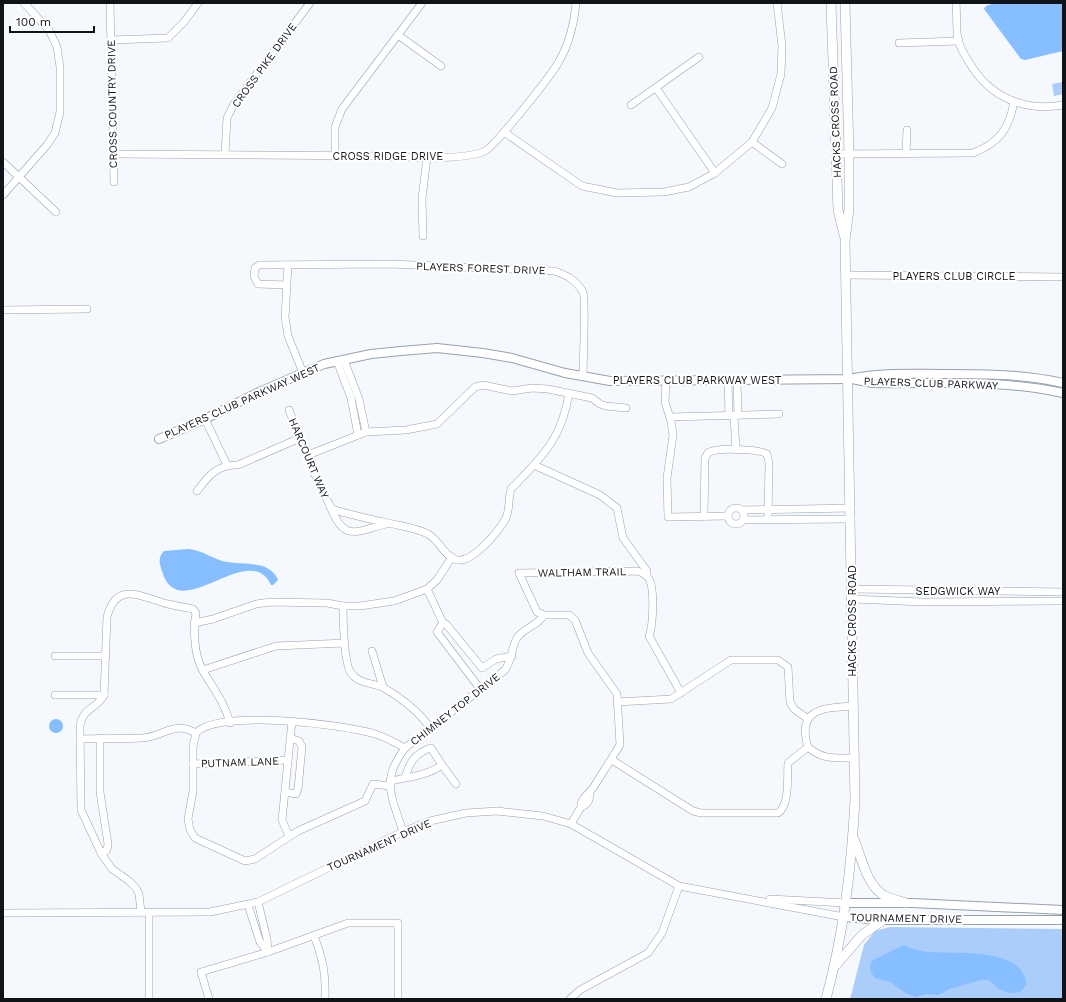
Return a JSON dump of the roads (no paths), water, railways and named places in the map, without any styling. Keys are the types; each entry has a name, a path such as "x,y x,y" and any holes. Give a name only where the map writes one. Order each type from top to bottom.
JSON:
{"main road":[{"name":"HACKS CROSS ROAD","path":"831,3 838,210 845,240"},
{"name":"HACKS CROSS ROAD","path":"826,999 844,917 852,864 853,836 854,758 851,508 845,240 849,209 849,154 845,3"},
{"path":"853,836 869,878 876,889 884,895 906,903"},
{"path":"834,968 852,945 883,920"}],"street":[{"path":"3,194 52,139 59,119 61,105 59,60 55,42 49,30 24,3"},
{"name":"CROSS COUNTRY DRIVE","path":"110,3 114,182"},
{"path":"110,40 168,38 184,22 198,3"},
{"name":"CROSS PIKE DRIVE","path":"224,154 227,118 234,104 310,3"},
{"path":"335,156 335,127 342,109 422,3"},
{"name":"CROSS RIDGE DRIVE","path":"113,154 427,157 472,155 486,151 504,132 558,63 574,25 576,3"},
{"path":"504,132 582,186 617,193 664,192 689,187 715,173 752,142 772,108 781,74 782,46 777,3"},
{"path":"956,3 959,41 971,66 983,82 994,92 1014,102 1039,107 1063,106"},
{"path":"398,35 441,66"},
{"path":"899,42 959,41"},
{"path":"631,105 699,57"},
{"path":"656,88 715,173"},
{"path":"836,154 973,153 985,149 1005,131 1010,119 1014,102"},
{"path":"906,154 907,130"},
{"path":"752,142 782,164"},
{"path":"423,236 422,199 427,157"},
{"path":"3,162 56,212"},
{"name":"PLAYERS FOREST DRIVE","path":"287,285 258,284 254,276 255,268 259,265 390,264 554,271 566,274 574,280 584,294 583,376"},
{"path":"288,265 285,317 288,336 303,373"},
{"name":"PLAYERS CLUB CIRCLE","path":"846,275 1063,276"},
{"path":"3,310 87,309"},
{"name":"PLAYERS CLUB PARKWAY WEST","path":"159,439 205,419 259,392 324,364 371,354 437,348 505,357 565,373 610,381 848,378"},
{"path":"341,360 357,391 366,432"},
{"path":"341,360 354,409 358,435"},
{"name":"PLAYERS CLUB PARKWAY","path":"848,378 873,373 994,375 1044,378 1063,382"},
{"name":"PLAYERS CLUB PARKWAY","path":"848,378 872,383 994,385 1042,388 1063,393"},
{"path":"733,380 737,403 734,416 736,450"},
{"path":"733,380 729,403 734,416"},
{"path":"666,381 664,397 670,417 673,435 667,478 668,517 728,516"},
{"path":"308,455 366,432 406,430 436,424 475,387 483,385 512,391 532,388 569,393 592,398 600,404 606,406 626,408"},
{"path":"349,394 357,391"},
{"path":"194,623 213,619 256,604 271,602 327,603 343,606 360,606 394,601 427,588 437,580 452,557 459,560 466,560 479,552 506,518 511,489 551,445 560,429 567,408 569,393"},
{"path":"729,403 737,403"},
{"path":"354,409 361,406"},
{"name":"HARCOURT WAY","path":"289,410 336,521 342,528 350,532 387,523"},
{"path":"670,417 779,414"},
{"path":"205,419 227,465"},
{"path":"197,492 207,477 216,470 227,465 238,466 300,438"},
{"path":"704,516 705,458 707,454 709,452 761,450 767,454 768,520"},
{"path":"534,465 600,495 617,508 623,538 647,571 646,576 652,586 652,628 649,636 681,693"},
{"name":"HARCOURT WAY","path":"330,506 334,510 413,528 428,534 438,541 452,557"},
{"path":"728,516 729,512 734,508 742,510 768,510 851,508"},
{"path":"825,508 825,519"},
{"path":"791,509 791,519"},
{"path":"742,510 744,520"},
{"path":"728,516 730,521 735,524 741,523 744,520 851,519"},
{"name":"WALTHAM TRAIL","path":"544,615 537,612 519,573 636,571 646,576"},
{"path":"427,588 443,623 446,624 482,668 496,659 512,656"},
{"name":"SEDGWICK WAY","path":"852,589 1063,592"},
{"path":"141,912 139,894 136,888 112,869 101,853 81,810 80,726 82,717 87,709 98,704 104,696 107,617 110,605 117,599 133,594 154,598 167,604 193,609 196,613 194,623 198,652 203,670 227,709 230,723"},
{"name":"SEDGWICK WAY","path":"852,599 923,602 1063,601"},
{"path":"343,606 345,643 350,672 360,682 383,687 424,718 430,729"},
{"path":"544,615 569,615 575,620 588,653 617,694 620,745 590,793 584,798 581,803 581,807 571,824"},
{"name":"CHIMNEY TOP DRIVE","path":"405,748 505,670 511,660 518,637 541,620 544,615"},
{"path":"443,623 437,632 481,690"},
{"path":"203,670 276,646 345,643"},
{"path":"372,651 383,687"},
{"path":"55,656 106,656"},
{"path":"617,702 671,699 731,660 778,660 788,667 790,702 794,708 808,719"},
{"path":"56,695 104,696"},
{"path":"853,706 819,710 808,719 806,732 808,747 819,756 829,758 854,758"},
{"path":"289,836 282,820 292,721"},
{"path":"403,832 389,784 395,762 405,748 376,734 331,724 292,721 230,723 208,726 196,733 194,738 193,791 188,824 190,830 195,838 245,861 255,859 289,836 365,801 373,784 389,784 438,768 442,764"},
{"path":"80,738 148,738 174,728 188,729 196,733"},
{"path":"100,738 101,804 108,844 107,850 101,853"},
{"path":"285,792 296,794 298,789 302,747 299,741 290,738"},
{"path":"612,760 693,811 701,814 778,813 783,810 786,803 788,763 808,747"},
{"path":"405,778 408,766 414,758 425,749 431,748 456,784"},
{"name":"PUTNAM LANE","path":"193,764 288,760"},
{"name":"TOURNAMENT DRIVE","path":"3,913 210,912 248,905 258,902 403,832 449,816 483,811 528,813 571,824 679,886 706,892 752,898 844,917 883,920 1063,920"},
{"path":"570,999 580,990 648,953 662,933 679,886"},
{"name":"TOURNAMENT DRIVE","path":"752,898 846,903 906,903 1063,910"},
{"path":"258,902 267,939 268,952"},
{"path":"248,905 260,942 268,952"},
{"path":"149,912 149,999"},
{"path":"207,998 201,972 268,952 348,923 398,923 398,999"},
{"path":"314,936 321,954 325,972 325,999"}]}
